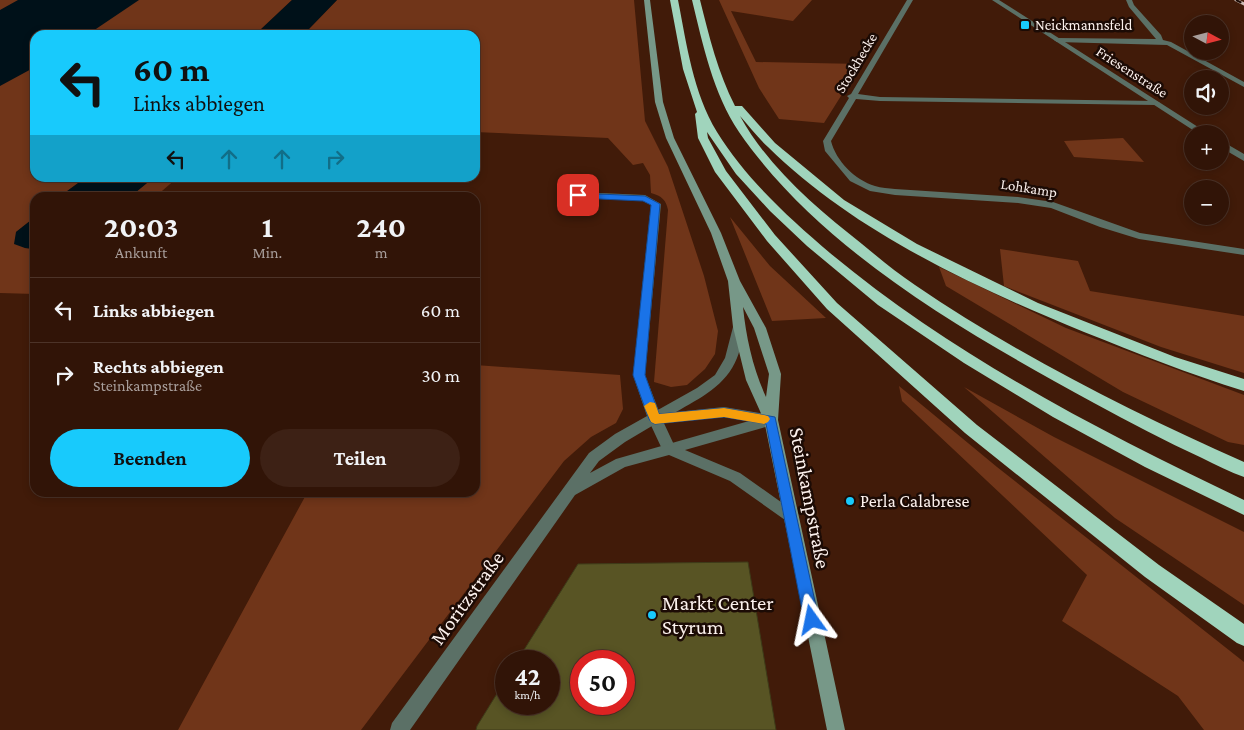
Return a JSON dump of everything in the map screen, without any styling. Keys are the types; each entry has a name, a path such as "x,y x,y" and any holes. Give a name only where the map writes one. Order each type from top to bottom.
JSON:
{"highway":[{"path":"674,0 686,66 700,108 744,177 793,228 881,301 991,374 1150,464 1244,508"},
{"path":"696,0 721,88 743,130 775,172 826,222 910,288 1016,354 1166,434 1244,470"},
{"path":"721,88 771,146 840,202 913,247 1033,306 1170,361 1244,386"},
{"path":"700,108 703,138 721,172 771,238 832,306 971,429 1152,571 1244,636"}],"main road":[{"name":"Steinkampstraße","path":"647,0 659,102 670,138 716,233 734,281 760,328 776,374 771,420"},
{"name":"Steinkampstraße","path":"734,281 739,327 752,380 771,420 836,730"}],"street":[{"name":"Stockhecke","path":"827,141 910,0"},
{"name":"Friesenstraße","path":"995,0 1191,125"},
{"path":"1129,0 1131,6 1160,36 1160,41"},
{"path":"1056,40 1160,41 1168,43 1244,85"},
{"path":"852,96 880,99 1156,103"},
{"name":"Lohkamp","path":"827,141 829,151 853,179 873,189 1018,200 1053,205 1104,225 1139,236 1244,252"},
{"path":"1229,149 1244,158"},
{"path":"578,195 645,198 656,204 639,375 655,419 669,449 735,477 790,516"},
{"name":"Moritzstraße","path":"399,730 594,457 620,438 702,391 719,378 731,358 739,327"},
{"path":"655,419 724,412 771,420"},
{"name":"Moritzstraße","path":"571,491 621,463 728,434 771,420"}],"shaded area":[{"path":"0,0 292,0 260,30 30,30 30,182 80,182 66,192 30,192 30,221 16,232 25,248 30,248 30,294 0,293"},
{"path":"18,0 139,0 94,30 30,30 30,70 0,86 0,10"},
{"path":"292,0 337,0 308,30 260,30"},
{"path":"337,0 634,0 645,121 668,167 704,276 718,331 715,354 705,369 687,385 671,387 654,382 668,210 663,199 651,193 650,175 643,163 633,165 608,138 480,132 480,30 308,30"},
{"path":"719,0 812,0 793,21 731,11 756,62 861,64 824,123 779,119 759,88"},
{"path":"1123,138 1144,162 1074,157 1064,141"},
{"path":"80,182 148,182 136,192 66,192"},
{"path":"148,182 172,182 161,192 136,192"},
{"path":"730,217 770,266 826,318 772,321"},
{"path":"30,221 30,248 14,244 16,232"},
{"path":"1000,249 1078,261 1090,291 1244,316 1244,373 1161,347 1004,286"},
{"path":"939,267 1066,328 1244,395 1244,445 1228,442 1123,392 946,286"},
{"path":"480,365 620,375 623,409 616,423 591,437 564,461 361,730 178,730 305,497 480,497"},
{"path":"899,386 997,467 1244,662 1244,730 1204,730 1178,696 1062,621 1087,575 902,401"},
{"path":"964,387 1054,437 1244,532 1244,605 1115,518"}],"building":[{"name":"Markt Center Styrum","path":"748,562 776,730 476,730 495,697 495,715 560,715 560,650 524,650 578,564"}],"railway":[{"path":"1236,0 1244,4"}],"slow traffic":[{"path":"650,406 655,419 724,412 764,419"}],"place":[{"name":"Neickmannsfeld","path":"1025,25"},
{"name":"Perla Calabrese","path":"850,501"},
{"name":"Markt Center Styrum","path":"652,615"}],"route":[{"path":"578,195 645,198 656,204 639,375 655,419 724,412 771,420 812,620"}]}
